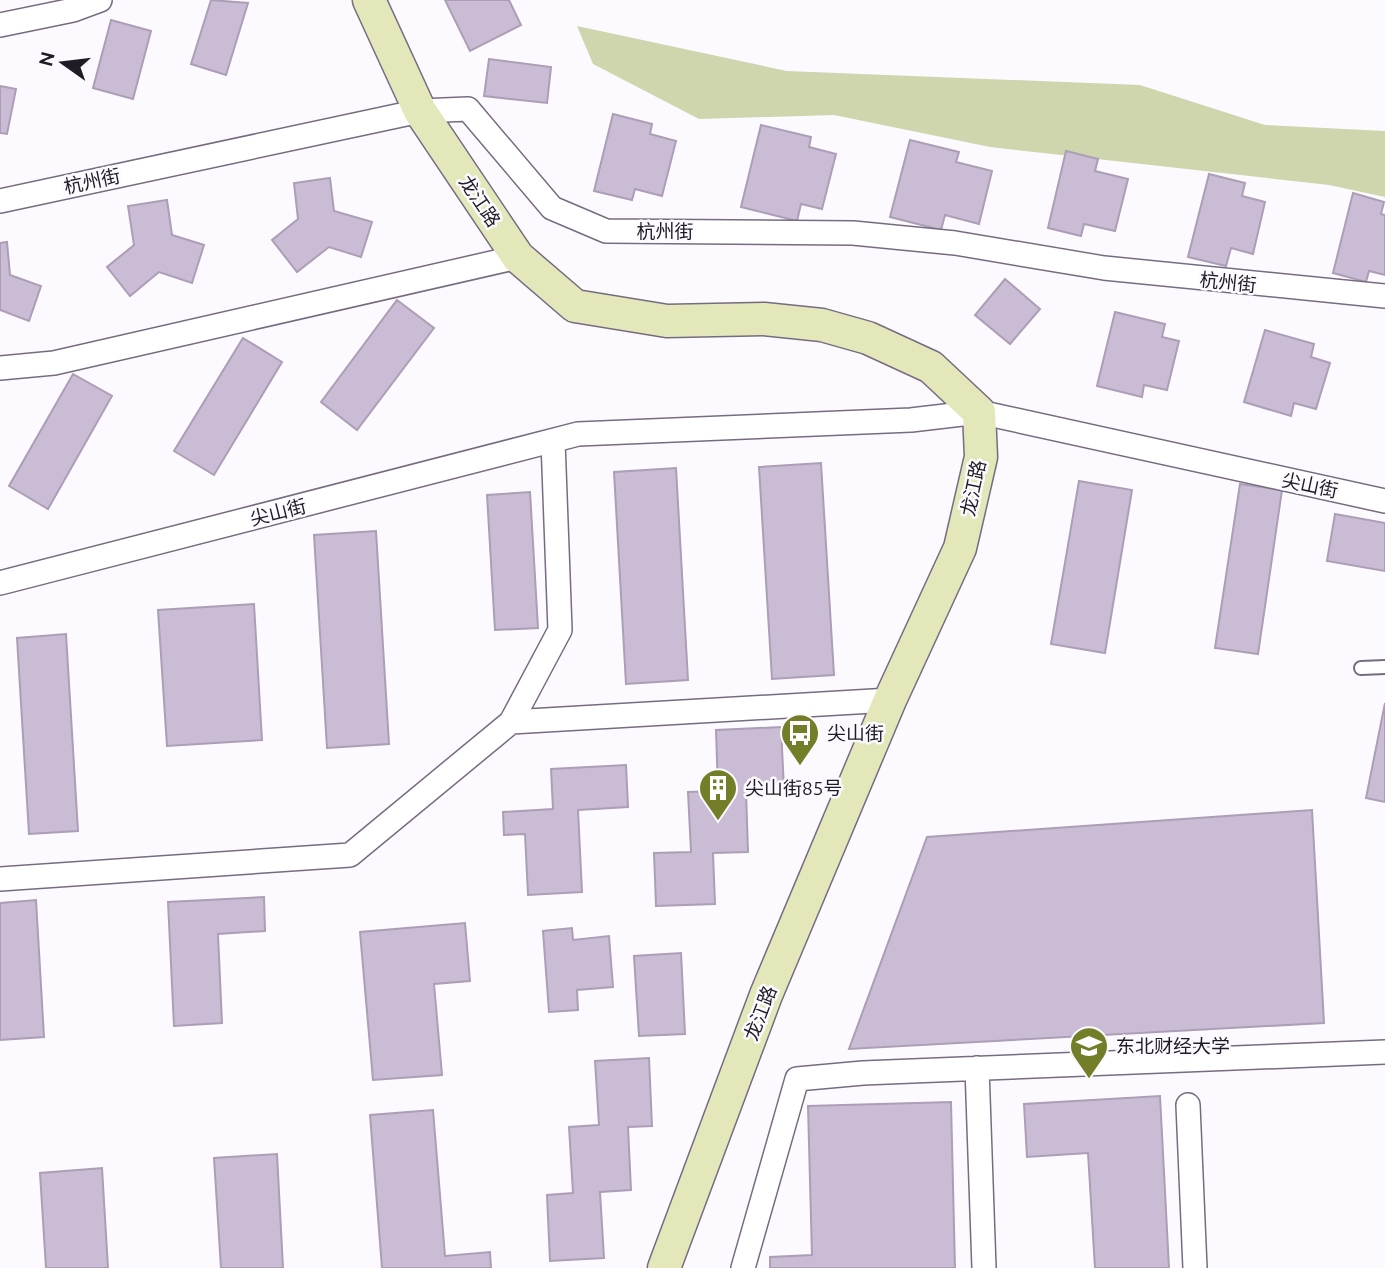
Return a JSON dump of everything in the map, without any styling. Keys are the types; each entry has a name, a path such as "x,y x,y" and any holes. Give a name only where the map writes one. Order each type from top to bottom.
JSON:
{"street":[{"path":"0,25 73,10 100,0"},
{"name":"龙江路","path":"369,0 420,111 518,257 575,306 667,321 764,319 822,325 868,338 931,367 979,412 981,457 960,548 890,700 766,995 664,1268"},
{"name":"杭州街","path":"0,201 420,111 468,109 552,208 606,231 853,233 955,243 1104,268 1385,296"},
{"path":"0,368 54,363 518,257"},
{"name":"尖山街","path":"0,583 578,434 911,420 979,412 1385,502"},
{"path":"0,878 350,855 511,722 560,630 553,441"},
{"path":"511,722 890,700"},
{"path":"743,1268 797,1079 977,1068 1385,1052"},
{"path":"977,1068 984,1268"},
{"path":"1188,1105 1195,1268"}],"lane":[{"path":"1362,668 1385,667"}],"green space":[{"path":"577,26 787,71 1140,85 1265,125 1385,131 1385,197 1329,185 990,147 834,115 699,119 593,64"}],"building":[{"path":"211,0 248,3 226,75 191,64"},
{"path":"445,0 509,0 521,25 470,51"},
{"path":"111,20 151,31 133,99 93,88"},
{"path":"489,59 551,67 547,103 484,96"},
{"path":"0,86 16,89 7,134 0,133"},
{"path":"613,114 652,124 650,134 676,141 662,196 635,189 632,200 594,191"},
{"path":"761,125 811,137 809,147 836,154 822,209 801,204 797,221 741,207"},
{"path":"910,140 959,152 956,162 992,171 979,224 945,215 941,230 890,217"},
{"path":"1066,151 1098,159 1095,171 1128,179 1115,231 1084,224 1081,236 1048,228"},
{"path":"1209,174 1245,183 1242,196 1265,202 1253,254 1231,248 1226,266 1188,257"},
{"path":"330,178 334,211 372,222 361,257 329,247 297,272 272,240 298,219 294,183"},
{"path":"1353,193 1384,202 1381,214 1385,215 1385,275 1369,271 1366,282 1333,273"},
{"path":"167,200 172,235 204,245 192,283 159,272 130,296 107,267 134,245 128,206"},
{"path":"7,242 10,275 41,286 29,321 0,310 0,243"},
{"path":"1005,279 1040,309 1010,344 975,315"},
{"path":"397,300 434,328 357,430 321,402"},
{"path":"1115,312 1165,324 1162,337 1179,341 1167,390 1144,385 1142,397 1097,386"},
{"path":"1265,330 1314,344 1311,357 1330,363 1316,409 1294,403 1291,416 1244,402"},
{"path":"243,338 282,362 214,475 174,451"},
{"path":"73,374 112,396 48,509 9,486"},
{"path":"821,463 834,675 772,679 759,467"},
{"path":"676,468 688,680 626,684 614,472"},
{"path":"1079,481 1132,490 1105,653 1051,644"},
{"path":"1240,484 1282,490 1258,654 1215,648"},
{"path":"530,492 538,628 495,630 487,495"},
{"path":"1335,514 1385,523 1385,571 1327,561"},
{"path":"376,531 389,744 327,748 314,535"},
{"path":"254,604 262,740 167,746 158,610"},
{"path":"66,634 78,831 29,834 17,638"},
{"path":"1385,703 1385,802 1366,798"},
{"name":"尖山街85号","path":"781,727 784,789 746,791 748,852 713,853 715,904 656,906 654,853 691,852 688,792 718,791 716,730"},
{"path":"626,765 628,807 578,810 582,892 528,895 525,834 504,835 503,812 553,809 551,769"},
{"path":"1312,810 1324,1023 849,1049 927,837"},
{"path":"264,897 265,931 218,934 222,1023 174,1026 168,902"},
{"path":"36,900 44,1037 0,1040 0,903"},
{"path":"465,923 470,981 434,984 442,1075 373,1080 360,932"},
{"path":"572,928 573,940 609,936 613,987 577,990 578,1010 549,1012 543,931"},
{"path":"681,953 685,1034 639,1036 634,956"},
{"path":"649,1058 652,1126 628,1127 631,1190 600,1192 604,1258 550,1261 547,1195 573,1193 569,1127 599,1125 595,1061"},
{"path":"1160,1096 1169,1268 1095,1268 1088,1153 1027,1157 1024,1104"},
{"path":"951,1102 955,1268 770,1268 770,1257 812,1255 808,1106"},
{"path":"433,1110 445,1256 490,1252 491,1268 382,1268 370,1115"},
{"path":"277,1154 283,1268 221,1268 214,1158"},
{"path":"102,1168 108,1268 46,1268 40,1173"}],"place":[{"name":"尖山街","path":"800,767"},
{"name":"尖山街85号","path":"718,822"},
{"name":"东北财经大学","path":"1089,1080"}]}
